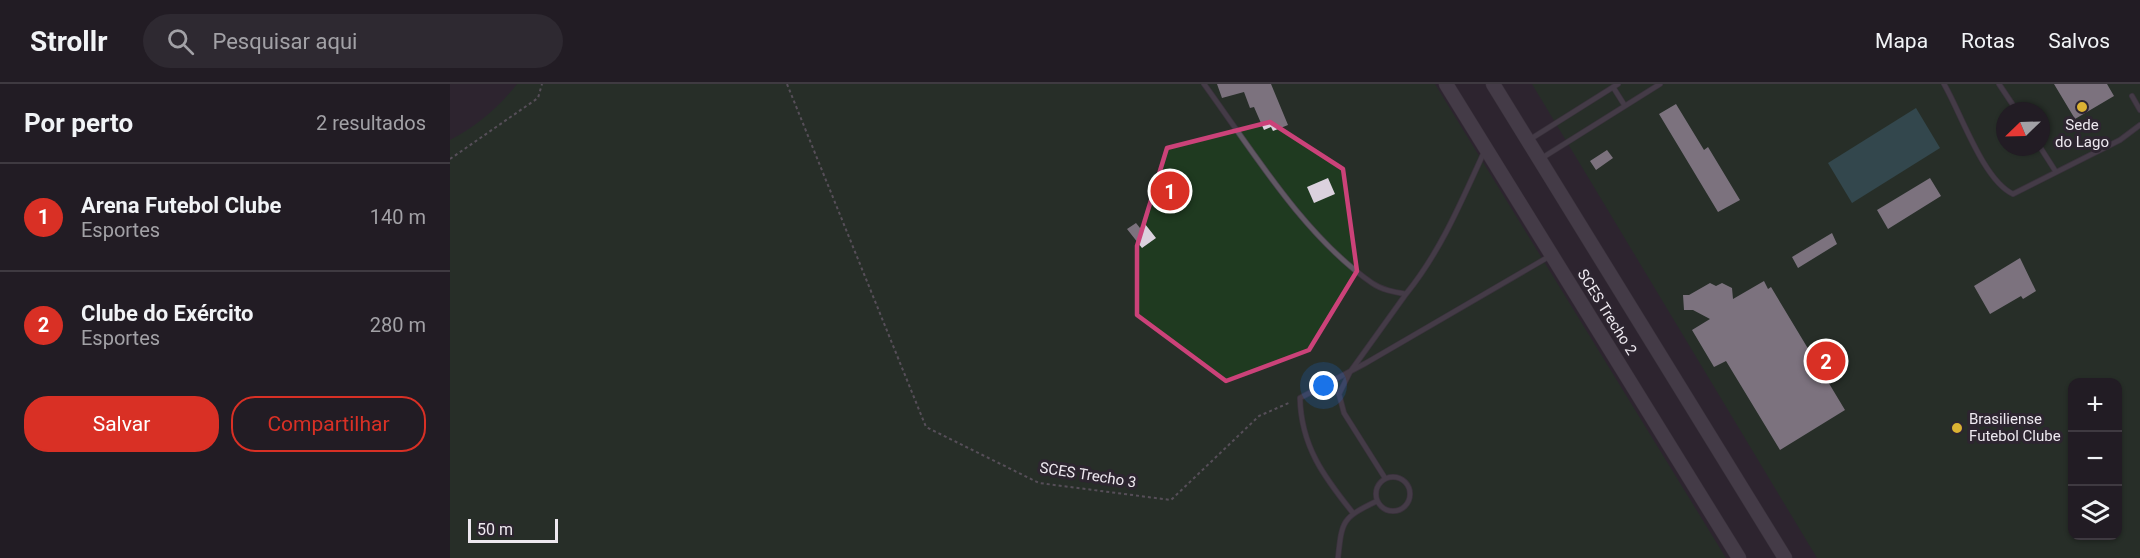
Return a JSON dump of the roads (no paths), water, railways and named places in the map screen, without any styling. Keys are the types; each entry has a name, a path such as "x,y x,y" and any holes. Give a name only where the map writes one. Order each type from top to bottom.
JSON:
{"main road":[{"name":"SCES Trecho 2","path":"1446,84 1739,558"},
{"name":"SCES Trecho 2","path":"1493,84 1785,558"}],"lane":[{"path":"1204,84 1267,171 1323,240 1372,284 1388,291 1406,294"},
{"path":"1540,159 1660,84"},
{"path":"1944,84 1988,169 2004,190 2013,194 2120,140 2140,125"},
{"path":"1999,84 2011,102"},
{"path":"1529,140 1616,86 1625,106"},
{"path":"2132,96 2140,110"},
{"path":"1385,478 1344,413 1339,394 1350,372 1449,229 1486,148"},
{"path":"2046,156 2056,172"},
{"path":"1353,513 1321,473 1308,446 1300,420 1300,398 1350,372 1552,254"},
{"path":"1398,477 1408,486 1410,499 1401,509 1388,510 1377,501 1376,488 1385,478 1398,477"},
{"path":"1338,558 1341,527 1353,513 1377,501"}],"place":[{"name":"Sede do Lago","path":"2082,107"},
{"name":"Arena Futebol Clube","path":"1170,191"},
{"name":"Clube do Exército","path":"1826,361"},
{"name":"Brasiliense Futebol Clube","path":"1957,428"}]}
